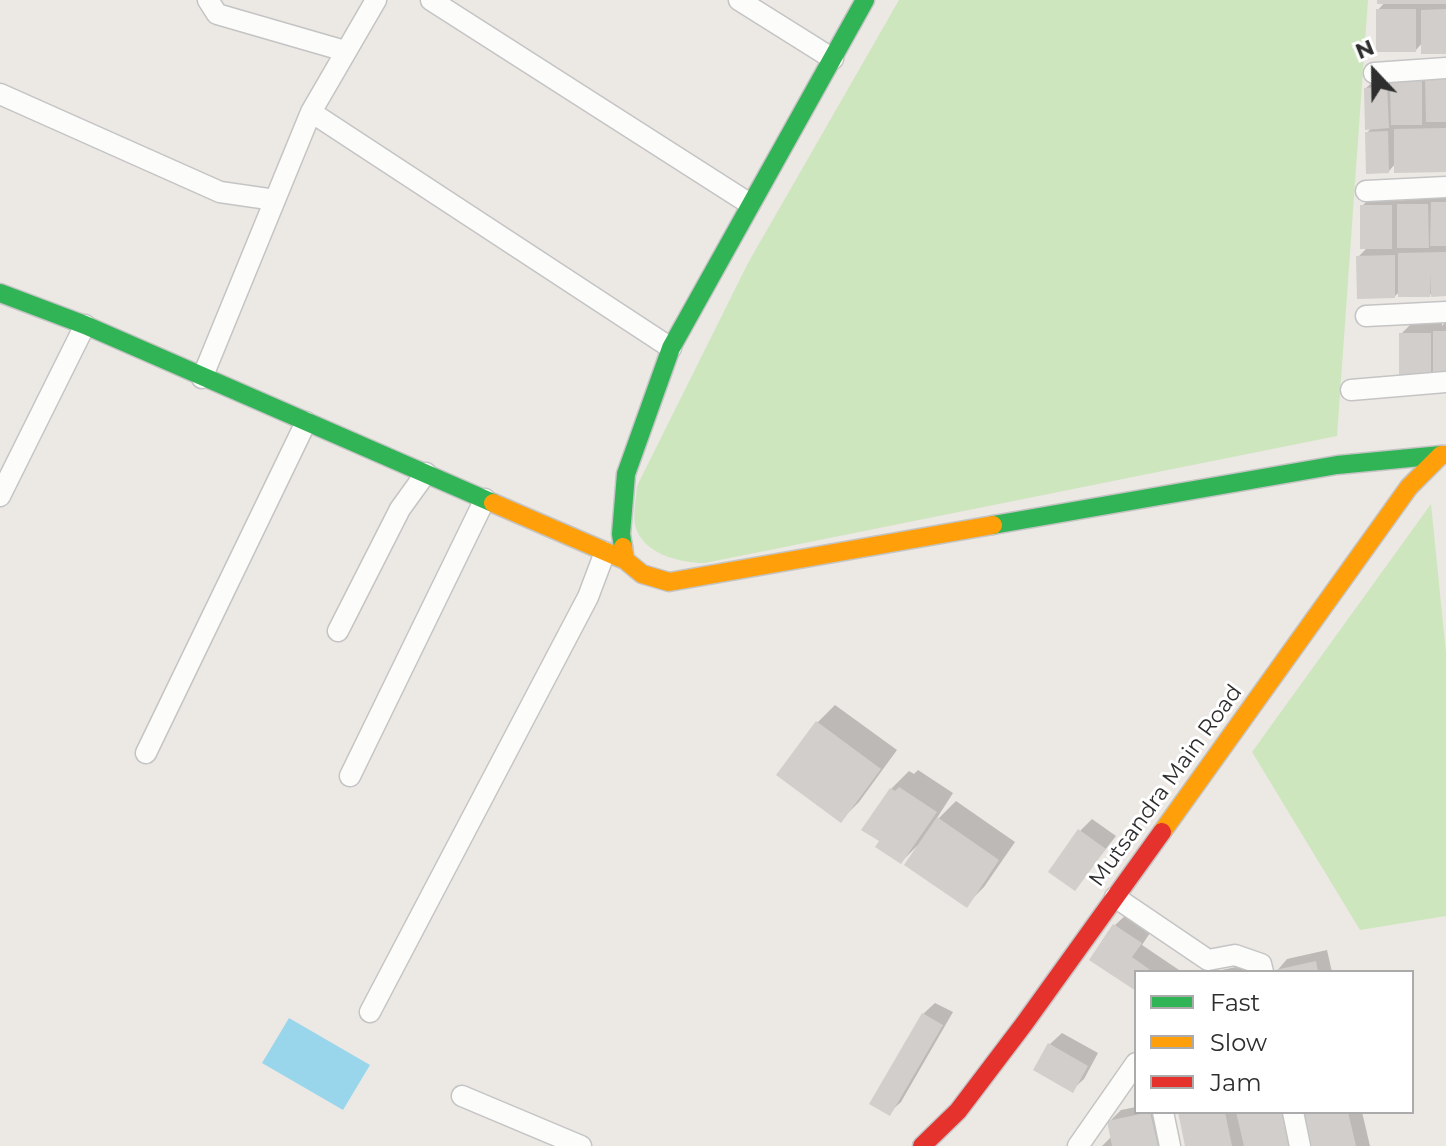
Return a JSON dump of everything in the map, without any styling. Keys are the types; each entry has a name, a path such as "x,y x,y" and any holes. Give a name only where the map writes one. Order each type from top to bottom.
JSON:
{"street":[{"path":"208,0 217,14 345,51"},
{"path":"202,378 311,112 376,0"},
{"path":"431,0 750,204"},
{"path":"739,0 833,59"},
{"path":"625,560 621,534 626,474 671,348 865,0"},
{"path":"1374,73 1446,68"},
{"path":"0,94 220,192 275,200"},
{"path":"311,112 671,348"},
{"path":"1366,191 1446,187"},
{"path":"0,293 85,325 625,560 642,574 669,582 1337,465 1444,455"},
{"path":"1366,316 1446,312"},
{"path":"0,496 85,325"},
{"path":"1351,390 1446,382"},
{"path":"146,753 306,422"},
{"name":"Mutsandra Main Road","path":"922,1146 958,1111 1024,1024 1409,487 1444,455"},
{"path":"338,631 400,509 426,473"},
{"path":"350,776 485,499"},
{"path":"370,1012 588,597 605,552"},
{"path":"1115,897 1204,966 1235,955 1261,964 1262,970"},
{"path":"1078,1146 1134,1066"},
{"path":"462,1096 581,1146"},
{"path":"1163,1114 1170,1146"},
{"path":"1293,1114 1300,1146"}],"green space":[{"path":"899,0 1368,0 1337,436 705,563 674,559 645,543 635,525 637,486 748,263"},
{"path":"1431,504 1446,653 1446,916 1360,930 1252,752"}],"water":[{"path":"289,1018 370,1065 343,1110 262,1063"}],"building":[{"path":"1377,0 1446,0 1446,4 1377,4"},
{"path":"1376,9 1416,9 1416,52 1376,52"},
{"path":"1446,9 1446,54 1421,54 1421,10"},
{"path":"1425,78 1446,78 1446,122 1426,122"},
{"path":"1390,81 1422,81 1422,125 1391,125"},
{"path":"1387,87 1389,128 1365,130 1364,88"},
{"path":"1446,128 1446,172 1394,173 1394,129"},
{"path":"1388,131 1389,173 1366,174 1365,132"},
{"path":"1431,202 1446,202 1446,246 1430,246"},
{"path":"1397,204 1428,204 1429,248 1397,248"},
{"path":"1360,205 1392,205 1392,249 1360,249"},
{"path":"1446,252 1446,296 1431,297 1430,271 1430,297 1398,297 1398,253"},
{"path":"1395,255 1395,298 1357,299 1356,256"},
{"path":"1433,331 1446,331 1446,375 1433,375"},
{"path":"1399,333 1431,333 1431,377 1399,377"},
{"path":"816,721 881,769 841,823 776,775"},
{"path":"899,787 937,812 901,864 875,847 879,841 861,830 890,788 895,791"},
{"path":"937,817 999,860 967,908 904,865"},
{"path":"1078,829 1106,849 1075,891 1048,872"},
{"path":"1113,924 1142,943 1132,957 1150,970 1134,970 1134,990 1089,960"},
{"path":"1316,961 1318,970 1276,970"},
{"path":"922,1013 943,1025 890,1116 869,1104"},
{"path":"1048,1043 1088,1066 1073,1093 1033,1070"},
{"path":"1150,1114 1158,1146 1112,1146 1107,1121"},
{"path":"1178,1114 1225,1114 1232,1146 1185,1146"},
{"path":"1236,1114 1282,1114 1289,1146 1244,1146"},
{"path":"1304,1114 1348,1114 1356,1146 1311,1146"}],"traffic: fast":[{"path":"623,547 621,534 626,474 671,348 865,0"},
{"path":"0,293 85,325 493,503"},
{"path":"993,525 1337,465 1441,455"}],"traffic: slow":[{"path":"1162,832 1409,487 1441,455 1445,455"},
{"path":"493,503 625,560"},
{"path":"623,547 625,560 642,574 669,582 993,525"}],"traffic: jam":[{"path":"922,1146 958,1111 1162,832"}]}
